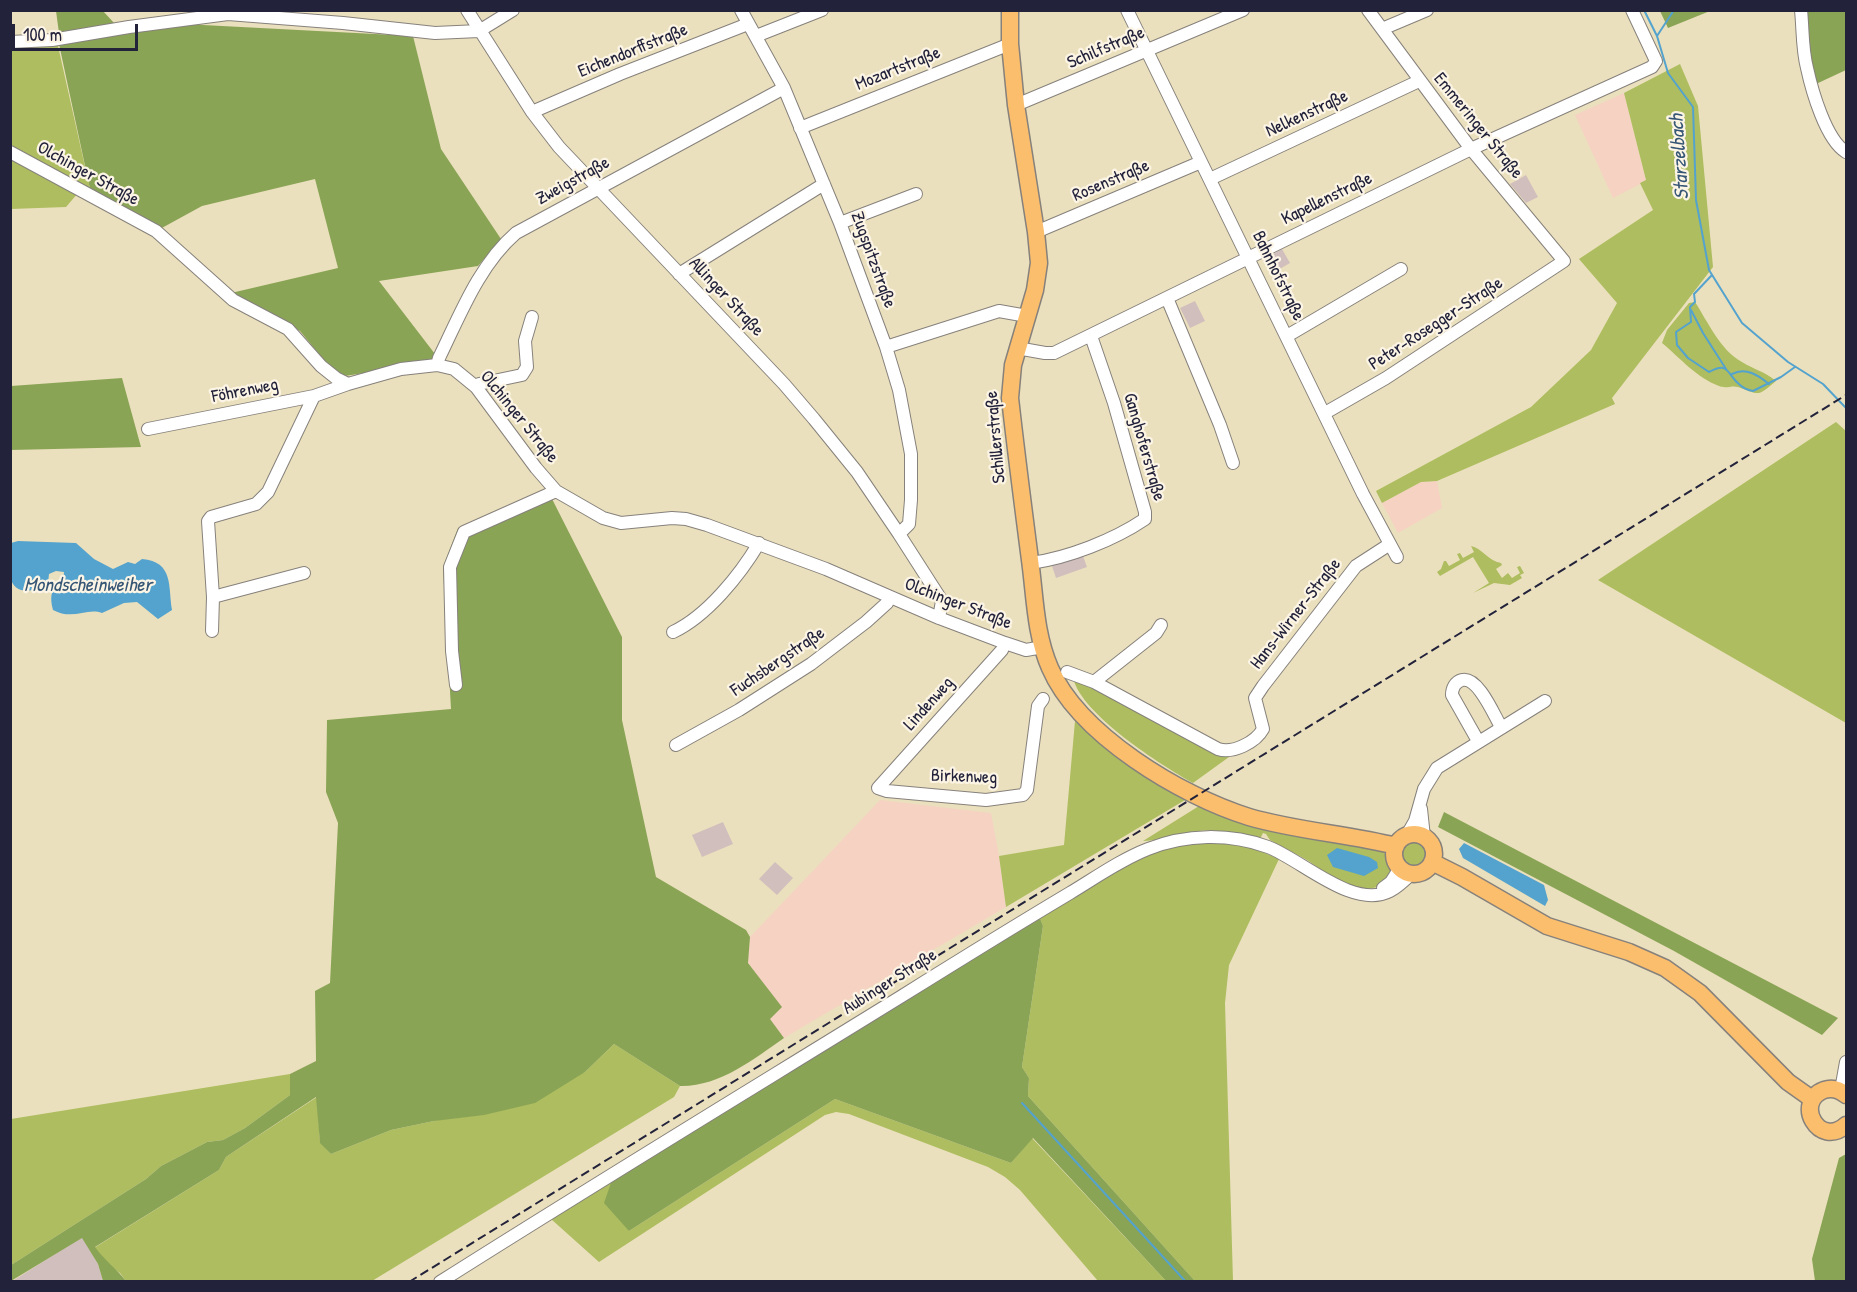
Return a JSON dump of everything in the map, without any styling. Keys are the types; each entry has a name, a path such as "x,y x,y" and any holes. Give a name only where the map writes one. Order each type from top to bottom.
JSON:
{"main road":[{"name":"Schillerstraße","path":"1010,10 1010,44 1016,105 1036,232 1038,276 1017,348 1011,376 1010,398 1038,627 1055,678 1071,703 1131,757 1165,780 1198,797 1250,817 1409,839"},
{"path":"1409,839 1432,845 1434,857 1432,862 1424,871 1406,871 1395,855 1409,839"},
{"path":"1432,862 1547,926 1629,952 1665,968 1700,993 1788,1082 1812,1099"},
{"path":"1844,1093 1834,1089 1822,1090 1812,1099 1810,1114 1817,1126 1824,1130 1835,1131 1846,1125"}],"street":[{"name":"Allinger Straße","path":"467,10 532,112 559,147 803,405 857,472 942,601 939,618"},
{"path":"10,42 52,40 187,14 228,14 435,33 479,31 513,10"},
{"name":"Zugspitzstraße","path":"741,10 784,88 824,184 886,347 899,390 911,454 911,519 899,534"},
{"path":"756,36 822,10"},
{"name":"Bahnhofstraße","path":"1127,10 1363,494 1397,557"},
{"name":"Schilfstraße","path":"1016,105 1243,10"},
{"name":"Emmeringer Straße","path":"1368,10 1471,149 1564,261"},
{"path":"1382,29 1427,10"},
{"name":"Kapellenstraße","path":"1017,348 1054,353 1471,149 1652,67 1656,61 1632,10"},
{"path":"1801,10 1806,66 1813,90 1832,138 1846,152"},
{"name":"Eichendorffstraße","path":"532,112 620,74 748,24"},
{"name":"Mozartstraße","path":"800,128 1010,44"},
{"name":"Nelkenstraße","path":"1210,179 1419,81"},
{"name":"Zweigstraße","path":"437,365 478,279 507,241 516,233 784,88"},
{"name":"Olchinger Straße","path":"10,152 156,231 233,300 288,329 321,366 348,384"},
{"name":"Rosenstraße","path":"1036,232 1201,162"},
{"path":"679,274 824,184"},
{"path":"840,223 916,194"},
{"name":"Peter-Rosegger-Straße","path":"1324,413 1386,378 1564,261"},
{"path":"1287,336 1401,269"},
{"path":"1167,298 1220,425 1233,463"},
{"path":"886,347 999,311 1027,316"},
{"path":"476,387 479,384 522,375 526,371 528,368 526,333 532,317"},
{"name":"Ganghoferstraße","path":"1031,563 1073,554 1145,519 1113,403 1091,336"},
{"path":"348,384 401,369 437,365"},
{"name":"Olchinger Straße","path":"437,365 454,369 476,387 536,468 556,491 611,521 621,523 672,518 686,519 759,543 1005,643 1026,650 1043,647"},
{"name":"Föhrenweg","path":"148,429 314,396 348,384"},
{"path":"212,631 213,597 208,521 211,517 256,504 268,492 314,396"},
{"path":"456,685 451,629 450,567 464,532 556,491"},
{"path":"673,632 704,613 750,558 759,543"},
{"name":"Hans-Wirner-Straße","path":"1094,682 1218,749 1226,751 1235,749 1258,736 1263,729 1255,698 1263,686 1356,566 1390,544"},
{"path":"213,597 304,573"},
{"name":"Fuchsbergstraße","path":"676,745 745,707 811,664 866,622 887,603 890,597"},
{"path":"1067,672 1094,682 1156,633 1161,625"},
{"name":"Lindenweg","path":"878,788 1002,650 1005,643"},
{"path":"1478,741 1452,695 1454,686 1460,680 1469,680 1477,685 1501,727"},
{"name":"Birkenweg","path":"878,788 887,791 986,800 1023,795 1027,790 1038,706 1043,699"},
{"path":"1409,839 1424,789 1431,774 1478,741 1545,701"},
{"name":"Aubinger Straße","path":"440,1281 1029,917 1145,850 1164,843 1191,838 1234,838 1271,848 1344,890 1368,894 1385,887 1406,871"},
{"path":"1844,1093 1846,1062"}],"shaded area":[{"path":"1624,93 1646,181 1613,198 1575,115"},
{"path":"1526,175 1538,197 1526,203 1510,184"},
{"path":"1282,249 1290,263 1271,274 1263,260"},
{"path":"1195,301 1205,321 1190,328 1180,308"},
{"path":"1437,481 1442,508 1398,533 1382,503 1421,482"},
{"path":"1083,556 1087,567 1056,578 1052,566"},
{"path":"880,800 991,813 1006,907 784,1038 769,1019 781,1007 748,963 750,937"},
{"path":"723,822 733,844 702,857 692,835"},
{"path":"775,862 793,878 777,895 759,879"},
{"path":"82,1237 98,1264 103,1281 11,1282"}],"green space":[{"path":"56,11 103,11 115,24 59,33"},
{"path":"1660,11 1710,11 1668,28"},
{"path":"1803,11 1846,11 1846,70 1816,84 1805,33"},
{"path":"184,24 413,36 441,149 501,239 478,266 379,281 435,354 432,362 400,364 345,376 328,365 300,331 231,293 338,268 315,179 202,206 160,229 90,189 59,44"},
{"path":"58,46 90,189 11,145 10,47"},
{"path":"1680,64 1698,106 1713,267 1612,398 1615,404 1437,481 1421,482 1382,503 1376,491 1531,407 1591,350 1617,303 1579,259 1653,210 1640,183 1646,180 1624,93"},
{"path":"10,157 78,193 66,207 11,209"},
{"path":"1695,302 1715,335 1734,357 1776,381 1758,393 1736,387 1719,386 1696,373 1662,343 1667,330 1689,303"},
{"path":"122,378 141,447 11,450 11,386"},
{"path":"1836,422 1846,431 1846,723 1598,580"},
{"path":"548,491 622,637 622,720 656,877 746,930 750,937 748,963 782,1007 770,1019 784,1038 748,1063 722,1077 694,1085 680,1086 614,1044 585,1072 535,1103 484,1115 434,1121 391,1130 331,1154 320,1143 316,1097 226,1157 219,1170 95,1247 126,1281 103,1281 98,1264 82,1238 11,1281 11,1265 146,1179 161,1166 207,1142 223,1140 245,1128 290,1095 290,1074 316,1061 315,991 330,983 338,823 326,792 327,720 451,709 443,567 458,528"},
{"path":"1471,546 1492,560 1501,563 1502,565 1496,569 1502,578 1508,573 1512,578 1520,573 1517,567 1520,566 1524,573 1520,575 1522,578 1510,585 1494,583 1473,593 1489,583 1473,557 1440,576 1437,572 1444,561 1449,566 1460,560 1457,554 1460,553 1463,558 1474,552"},
{"path":"1073,678 1078,678 1229,757 1193,783 1143,752 1106,723 1079,692"},
{"path":"1075,721 1127,764 1185,800 1006,907 999,856 1064,845"},
{"path":"1199,806 1251,826 1381,850 1390,858 1392,871 1384,882 1374,888 1354,887 1270,840 1263,833 1260,839 1222,832 1199,831 1143,841"},
{"path":"1444,812 1838,1018 1822,1035 1674,951 1438,827"},
{"path":"1414,839 1424,844 1429,854 1424,864 1414,869 1404,864 1399,854 1404,844"},
{"path":"1208,842 1250,847 1279,859 1229,965 1225,1003 1233,1281 1195,1281 1028,1096 1029,1078 1022,1067 1043,926 1040,918 1123,866 1151,852 1178,845"},
{"path":"1040,918 1043,926 1022,1067 1029,1078 1028,1096 1195,1281 1166,1281 1033,1138 1011,1163 835,1099 629,1231 604,1203 612,1180"},
{"path":"614,1044 680,1086 674,1097 372,1281 126,1281 94,1248 219,1170 226,1157 317,1097 320,1142 331,1154 391,1130 434,1121 585,1072"},
{"path":"290,1074 290,1095 245,1128 223,1140 207,1142 161,1166 146,1179 11,1265 11,1119"},
{"path":"835,1099 1011,1163 1032,1138 1166,1281 1098,1281 1020,1190 1005,1177 988,1167 849,1114 836,1112 825,1115 599,1262 551,1219 612,1180 629,1231"},
{"path":"1846,1154 1846,1281 1815,1281 1812,1259 1839,1158"}],"water":[{"name":"Mondscheinweiher","path":"18,541 76,543 94,559 113,569 128,562 135,564 142,559 152,561 160,565 168,577 172,610 158,619 137,602 124,603 102,613 67,614 53,610 51,601 53,590 61,582 64,572 56,571 49,574 48,583 38,589 26,591 16,587 10,576 10,560 11,543"},
{"path":"1464,843 1544,885 1548,900 1545,906 1463,858 1459,849"},
{"path":"1337,848 1369,857 1377,862 1378,868 1364,876 1333,867 1327,855"}],"waterway":[{"name":"Starzelbach","path":"1644,10 1657,36 1668,73 1693,107 1696,200 1709,270 1742,323 1788,362 1823,384 1846,408"},
{"path":"1657,36 1674,10"},
{"name":"Starzelbach","path":"1712,275 1694,294 1695,302 1690,307 1691,322 1676,332 1677,345 1688,358 1709,372 1724,368 1741,386 1753,391 1795,367"},
{"name":"Starzelbach","path":"1691,310 1726,369"},
{"name":"Starzelbach","path":"1732,374 1747,372 1769,384"},
{"path":"1022,1103 1186,1282"}],"railway":[{"path":"409,1282 1846,395"}]}
